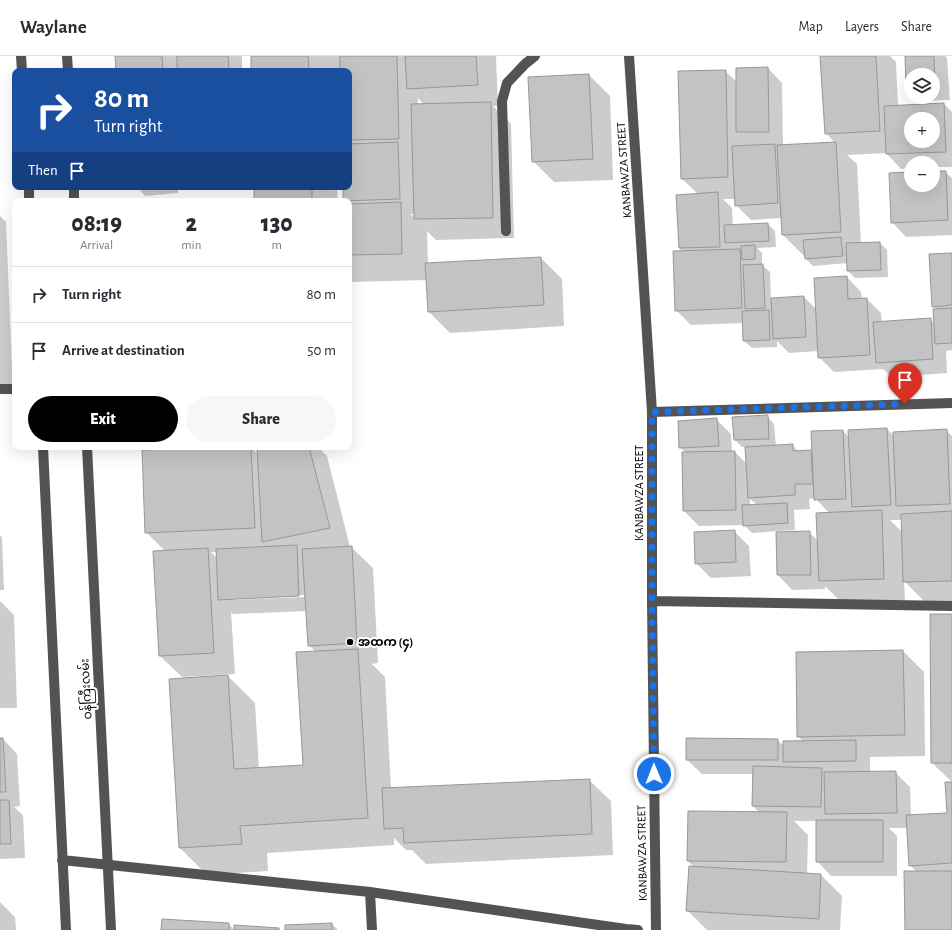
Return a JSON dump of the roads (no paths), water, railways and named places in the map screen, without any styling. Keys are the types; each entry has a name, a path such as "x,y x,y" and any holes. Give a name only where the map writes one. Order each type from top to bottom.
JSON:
{"street":[{"path":"21,56 22,68"},
{"path":"67,56 68,68"},
{"path":"506,231 502,101 507,83 535,56"},
{"name":"KANBAWZA STREET","path":"629,56 652,412 652,602 656,930"},
{"path":"0,389 12,389"},
{"path":"652,412 952,403"},
{"path":"43,450 66,930"},
{"name":"ဝန်ကြီးလမ်း","path":"87,450 111,930"},
{"path":"652,602 952,606"},
{"path":"62,860 370,892 626,930 638,930"},
{"path":"370,892 372,930"}],"place":[{"name":"အထက (၄)","path":"350,642"}]}
